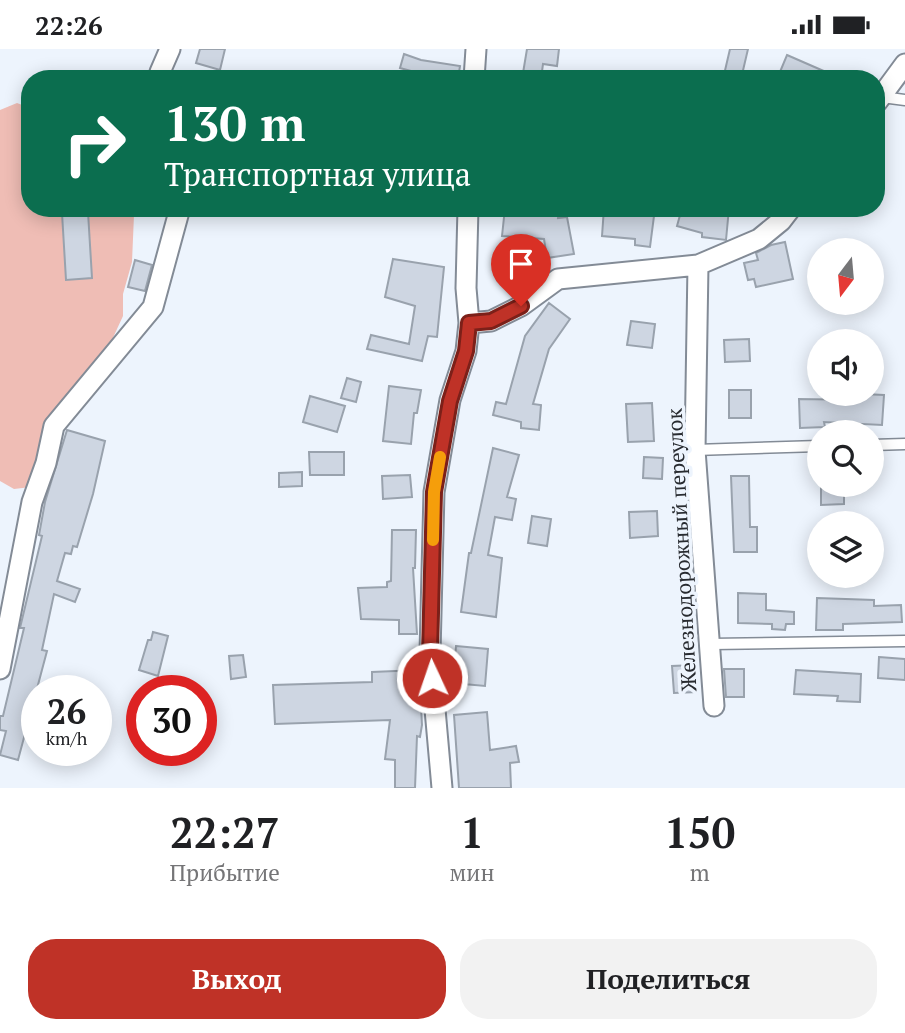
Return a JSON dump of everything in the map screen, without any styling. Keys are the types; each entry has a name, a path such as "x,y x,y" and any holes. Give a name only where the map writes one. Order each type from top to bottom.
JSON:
{"street":[{"path":"161,70 170,49"},
{"path":"475,70 476,49"},
{"path":"885,91 905,64"},
{"path":"0,669 32,502 46,463 54,426 153,307 178,217"},
{"path":"442,788 430,653 434,492 450,401 466,351 469,323 466,288 468,217"},
{"path":"469,323 491,321 521,306 558,279 698,265 759,239 784,217"},
{"name":"Железнодорожный переулок","path":"698,265 695,450 711,644 713,706"}],"lane":[{"path":"885,99 905,100"},
{"path":"884,445 905,444"},
{"path":"695,450 807,446"},
{"path":"711,644 905,641"}],"shaded area":[{"path":"17,103 21,105 21,217 134,217 132,262 123,294 123,316 105,355 31,487 14,489 0,481 0,110"}],"building":[{"path":"200,49 225,49 220,70 196,63"},
{"path":"527,49 559,49 557,66 543,64 542,70 524,70"},
{"path":"730,49 748,49 743,70 725,70"},
{"path":"404,54 421,60 460,66 459,70 400,68"},
{"path":"787,55 821,70 781,70"},
{"path":"62,217 88,217 92,278 66,280"},
{"path":"504,217 567,217 574,254 547,258 544,239 502,236"},
{"path":"603,217 654,217 650,247 635,245 635,239 602,236"},
{"path":"680,217 728,217 726,240 702,237 702,233 677,226"},
{"path":"785,242 793,279 756,287 754,279 748,280 744,263 758,260 756,253 771,245"},
{"path":"393,259 444,267 437,337 428,336 422,361 367,349 371,335 409,344 415,306 385,297"},
{"path":"135,260 152,265 145,291 128,287"},
{"path":"549,303 570,319 549,349 533,404 541,405 539,430 521,428 521,422 493,415 496,402 506,404 525,336"},
{"path":"631,321 655,324 652,348 627,345"},
{"path":"749,339 750,361 725,362 724,340"},
{"path":"347,378 361,382 356,402 341,398"},
{"path":"389,386 421,390 417,413 414,413 411,444 383,441"},
{"path":"729,390 751,390 751,418 729,418"},
{"path":"310,396 345,406 337,432 303,422"},
{"path":"799,399 807,399 807,406 883,406 882,420 807,420 807,428 800,428"},
{"path":"652,403 654,441 628,442 626,404"},
{"path":"67,430 105,441 77,547 73,546 71,554 65,553 57,581 80,589 75,602 54,594 42,650 47,651 41,675 21,675 21,749 18,760 0,755 6,731 0,730 0,716 3,716 24,628 20,628 42,536 39,535 45,502"},
{"path":"493,448 519,455 507,497 516,499 512,520 495,517 488,555 502,558 496,617 461,612 469,553"},
{"path":"309,452 344,452 344,475 310,475"},
{"path":"644,457 663,458 662,479 643,478"},
{"path":"302,472 302,486 279,487 279,473"},
{"path":"410,475 412,497 383,499 382,476"},
{"path":"731,476 749,476 750,527 757,527 757,552 734,552"},
{"path":"821,497 844,497 844,504 821,505"},
{"path":"657,511 658,536 630,538 629,512"},
{"path":"532,516 551,519 547,546 528,543"},
{"path":"392,530 416,530 413,568 417,634 399,634 399,620 361,619 358,588 387,587 387,582 391,581"},
{"path":"738,593 766,594 766,610 794,612 794,624 786,624 785,630 772,629 772,624 738,623"},
{"path":"817,598 874,600 874,606 901,605 902,622 843,624 843,630 816,630"},
{"path":"153,632 168,636 158,675 139,670 148,640 151,640"},
{"path":"456,646 488,649 485,686 453,683"},
{"path":"243,655 246,677 231,679 229,656"},
{"path":"879,657 905,659 905,680 878,678"},
{"path":"695,665 697,692 674,693 672,666"},
{"path":"724,669 744,669 744,697 726,697"},
{"path":"419,670 422,725 420,737 417,736 415,788 395,788 395,760 385,759 390,720 275,724 273,685 372,682 372,672"},
{"path":"796,670 861,674 860,702 837,701 838,696 794,694"},
{"path":"487,712 490,750 516,746 519,762 510,763 511,788 459,788 454,715"}],"slow traffic":[{"path":"433,540 434,492 440,457"}],"route":[{"path":"432,678 430,653 434,492 450,401 466,351 469,323 491,321 521,306"}]}
